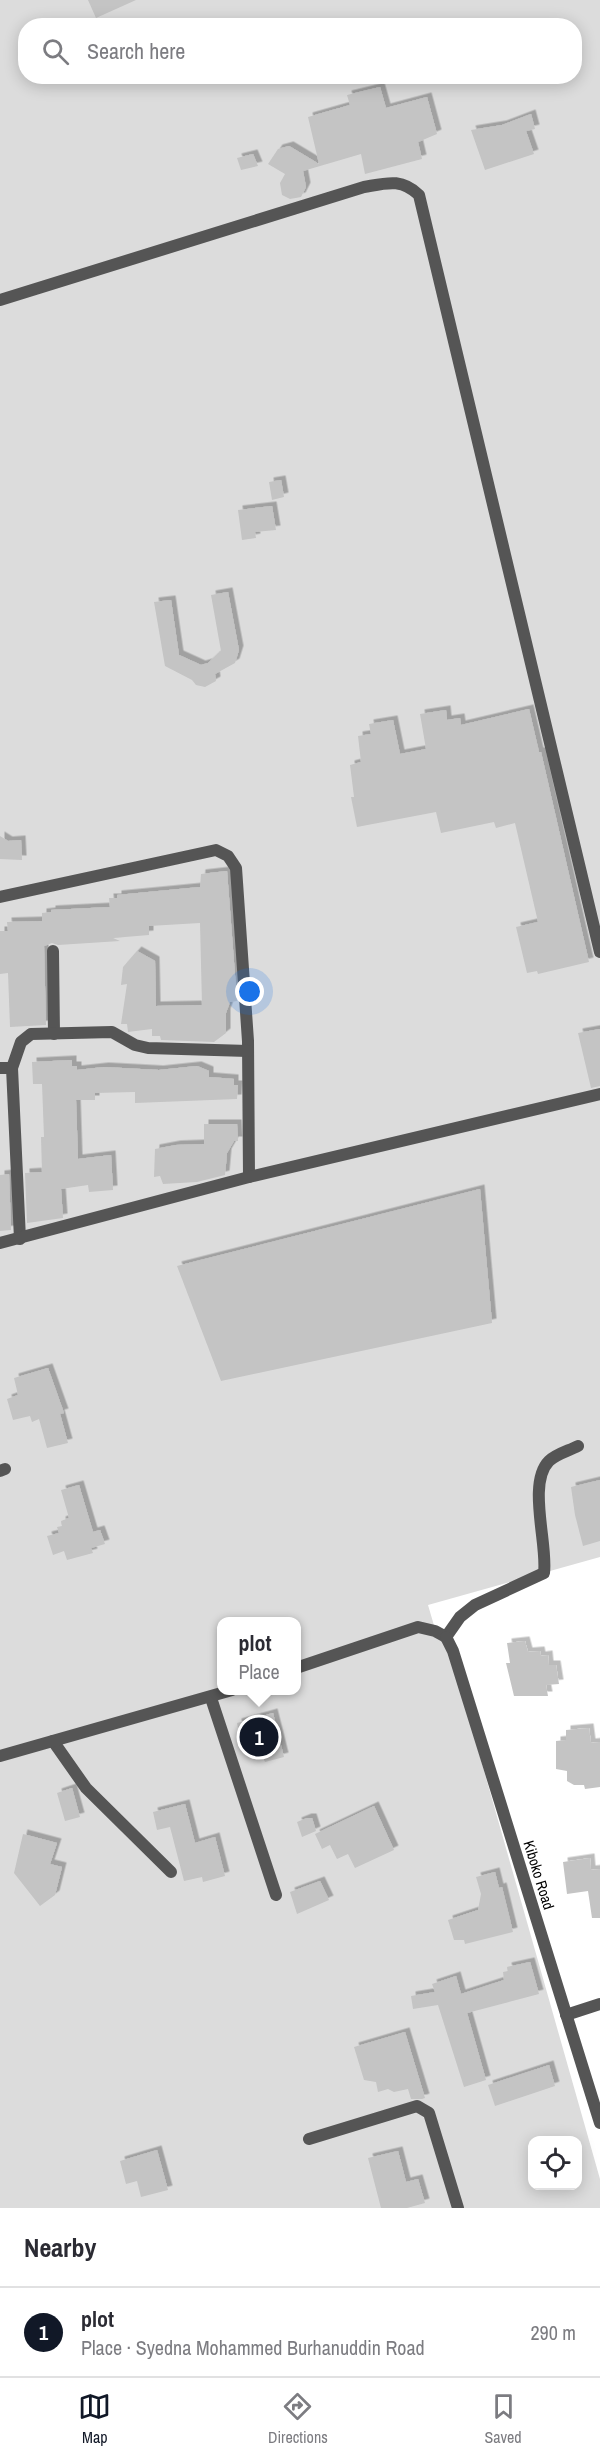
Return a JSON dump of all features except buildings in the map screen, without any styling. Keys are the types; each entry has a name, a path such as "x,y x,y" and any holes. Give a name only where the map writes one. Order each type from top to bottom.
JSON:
{"street":[{"path":"0,300 364,187 386,183 408,184 419,195 600,952"},
{"path":"0,897 216,850 228,856 236,868 248,1051 249,1177"},
{"path":"53,951 54,1034"},
{"path":"20,1239 6,1068 21,1042 31,1034 112,1032 135,1045 148,1048 248,1051"},
{"path":"0,1243 249,1177 600,1094"},
{"path":"301,1667 418,1627 435,1631 446,1637 460,1617 475,1605 544,1573 546,1559 539,1499 541,1478 546,1464 555,1456 578,1446"},
{"name":"Kiboko Road","path":"446,1637 453,1651 600,2123"},
{"path":"0,1756 219,1695"},
{"path":"211,1698 276,1895"},
{"path":"53,1741 72,1772 86,1788 171,1872"},
{"path":"566,2015 600,2004"},
{"path":"309,2139 417,2106 424,2109 429,2113 458,2208"}],"shaded area":[{"path":"0,0 600,0 600,1557 428,1605 438,1639 446,1637 600,2179 600,2208 0,2208"}],"place":[{"name":"plot","path":"259,1737"}]}
